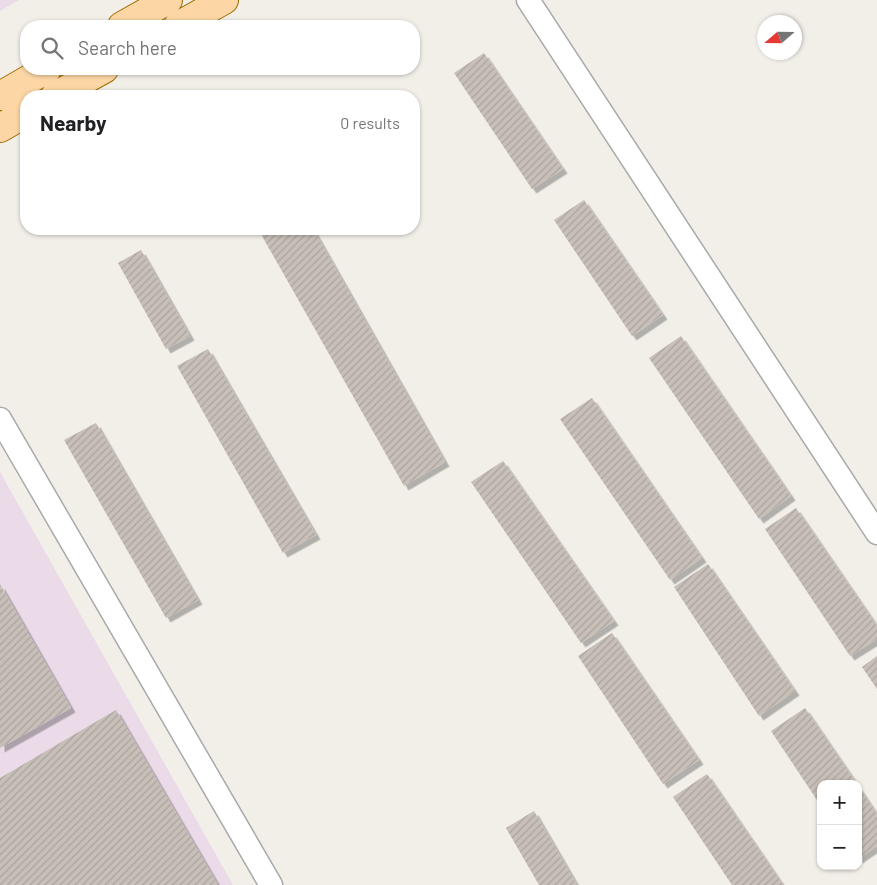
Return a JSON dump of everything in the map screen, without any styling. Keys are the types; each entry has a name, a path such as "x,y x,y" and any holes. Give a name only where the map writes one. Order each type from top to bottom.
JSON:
{"main road":[{"path":"133,20 168,0"},
{"path":"189,20 224,0"},
{"path":"0,96 37,75"},
{"path":"67,90 93,75"},
{"path":"0,128 20,116"}],"street":[{"path":"528,0 877,533"},
{"path":"0,420 271,885"}],"shaded area":[{"path":"0,0 19,0 0,11"},
{"path":"0,472 233,885 0,885"}],"building":[{"path":"484,53 563,169 532,189 454,73"},
{"path":"584,200 663,315 632,336 554,220"},
{"path":"261,235 316,235 445,462 404,486"},
{"path":"141,250 190,336 166,349 118,263"},
{"path":"681,336 791,496 759,519 649,358"},
{"path":"208,349 316,535 283,553 177,366"},
{"path":"592,398 702,558 670,580 560,419"},
{"path":"96,423 198,600 166,618 64,440"},
{"path":"503,461 614,621 581,643 471,482"},
{"path":"796,508 877,626 877,639 850,656 765,529"},
{"path":"708,564 795,691 759,716 674,587"},
{"path":"0,584 71,708 0,748"},
{"path":"612,633 699,760 663,784 578,656"},
{"path":"877,656 877,689 862,667"},
{"path":"805,708 854,780 817,780 817,800 771,731"},
{"path":"116,710 218,885 0,885 0,778"},
{"path":"707,774 783,885 732,885 673,797"},
{"path":"862,792 877,814 877,846 862,856"},
{"path":"534,811 577,885 539,885 506,828"}]}
